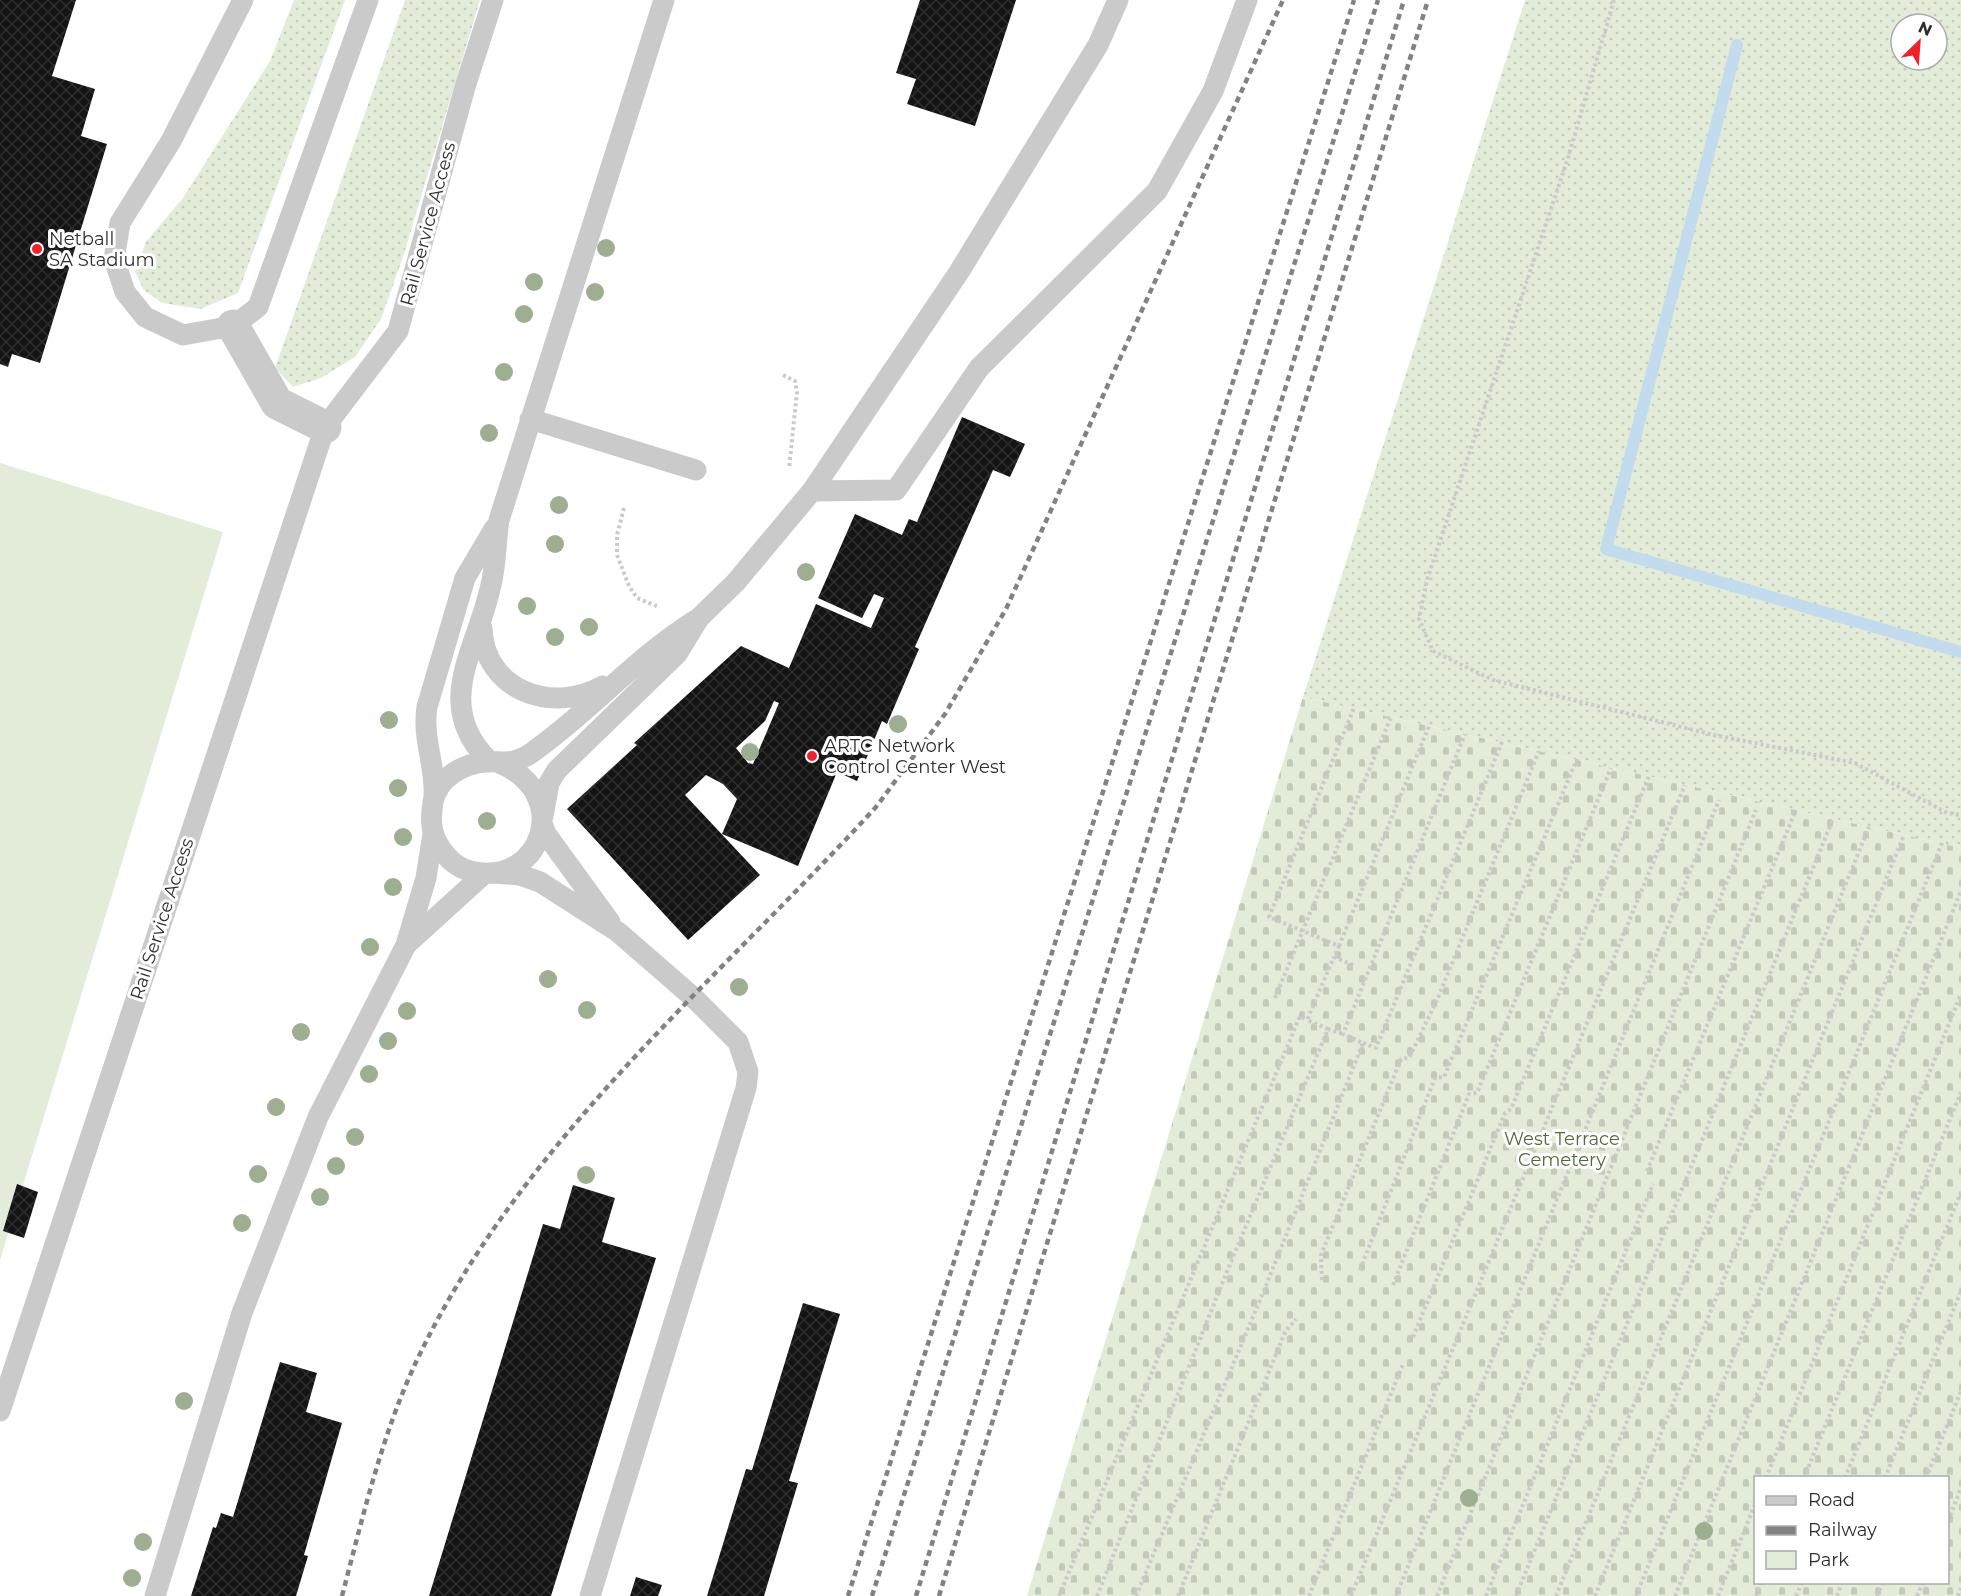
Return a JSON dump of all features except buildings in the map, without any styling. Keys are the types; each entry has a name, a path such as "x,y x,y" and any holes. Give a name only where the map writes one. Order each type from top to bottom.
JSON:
{"street":[{"path":"233,326 277,403 325,427"}],"lane":[{"path":"243,0 171,141 120,223 114,259 125,292 145,317 183,335 233,326 258,307 368,0"},
{"name":"Rail Service Access","path":"0,1411 325,427 398,332 465,87 493,0"},
{"path":"618,932 546,834 539,798 529,782 515,769 493,762 473,746 465,730 460,702 465,670 492,581 498,520 664,0"},
{"path":"434,797 450,775 468,765 513,761 538,748 663,640 699,618 736,582 812,491 959,272 1098,45 1118,0"},
{"path":"812,491 896,490 979,368 1157,191 1213,91 1247,0"},
{"path":"530,419 696,470"},
{"path":"155,1596 242,1313 279,1215 318,1117 406,945 426,878 433,834 431,816 435,778 424,724 465,578 498,520"},
{"path":"482,618 486,655 492,667 502,679 519,689 555,698 579,696 624,674"},
{"path":"406,945 490,873 512,868 527,856 537,841 549,783 557,770 677,654 699,618"},
{"path":"433,834 441,850 453,862 468,870 520,875 540,882 618,932 729,1031 745,1055 748,1072 746,1088 590,1596"}],"path":[{"path":"1614,0 1568,158 1427,580 1419,619 1433,651 1493,680 1714,735 1855,763 1947,813 1961,815"},
{"path":"783,375 795,381 797,392 788,479"},
{"path":"624,508 617,535 617,555 629,586 637,598 647,604 659,607 666,605"},
{"path":"1339,946 1269,917 1354,708"},
{"path":"1275,998 1391,717"},
{"path":"1307,1020 1429,726"},
{"path":"1343,1034 1466,734"},
{"path":"1059,1596 1300,1016 1376,1048 1502,742"},
{"path":"1322,1280 1321,1256 1401,1059 1409,1058 1437,1000 1539,751"},
{"path":"1360,1270 1435,1077 1444,1077 1577,759"},
{"path":"1393,1284 1469,1094 1477,1093 1506,1028 1611,768"},
{"path":"1413,1337 1505,1113 1511,1108 1540,1042 1649,776"},
{"path":"1351,1596 1685,785"},
{"path":"1396,1596 1719,800"},
{"path":"1437,1596 1756,810"},
{"path":"1647,1171 1796,810"},
{"path":"1516,1596 1833,819"},
{"path":"1556,1596 1869,827"},
{"path":"1595,1596 1904,835"},
{"path":"1636,1596 1942,843"},
{"path":"1676,1596 1961,891"},
{"path":"1334,957 1353,965"},
{"path":"1767,1476 1961,994"},
{"path":"1097,1596 1226,1274 1328,1029"},
{"path":"1136,1596 1363,1042"},
{"path":"1805,1476 1961,1092"},
{"path":"1486,1596 1653,1184"},
{"path":"1846,1476 1961,1192"},
{"path":"1886,1476 1961,1291"},
{"path":"1178,1596 1285,1332 1296,1319"},
{"path":"1309,1596 1403,1364"},
{"path":"1927,1476 1961,1391"},
{"path":"1949,1516 1961,1488"},
{"path":"1718,1596 1754,1505"},
{"path":"1958,1596 1961,1588"}],"green space":[{"path":"294,0 345,0 238,293 201,309 162,303 143,289 135,271 146,242 183,198 270,61"},
{"path":"405,0 480,0 403,257 381,319 355,357 321,378 293,387 275,368"},
{"path":"1525,0 1961,0 1961,848 1303,697"},
{"path":"0,463 223,532 0,1260"},
{"name":"West Terrace Cemetery","path":"1303,697 1961,848 1961,1596 1027,1596"}],"waterway":[{"path":"1737,45 1606,549 1961,652"}],"railway":[{"path":"342,1596 383,1446 417,1360 460,1281 510,1206 566,1135 626,1067 876,807 945,714 1006,609 1283,0"},
{"path":"848,1596 1354,0"},
{"path":"872,1596 1378,0"},
{"path":"916,1596 1404,0"},
{"path":"939,1596 1428,0"}],"place":[{"name":"Netball SA Stadium","path":"37,249"},
{"name":"ARTC Network Control Center West","path":"812,756"}]}
